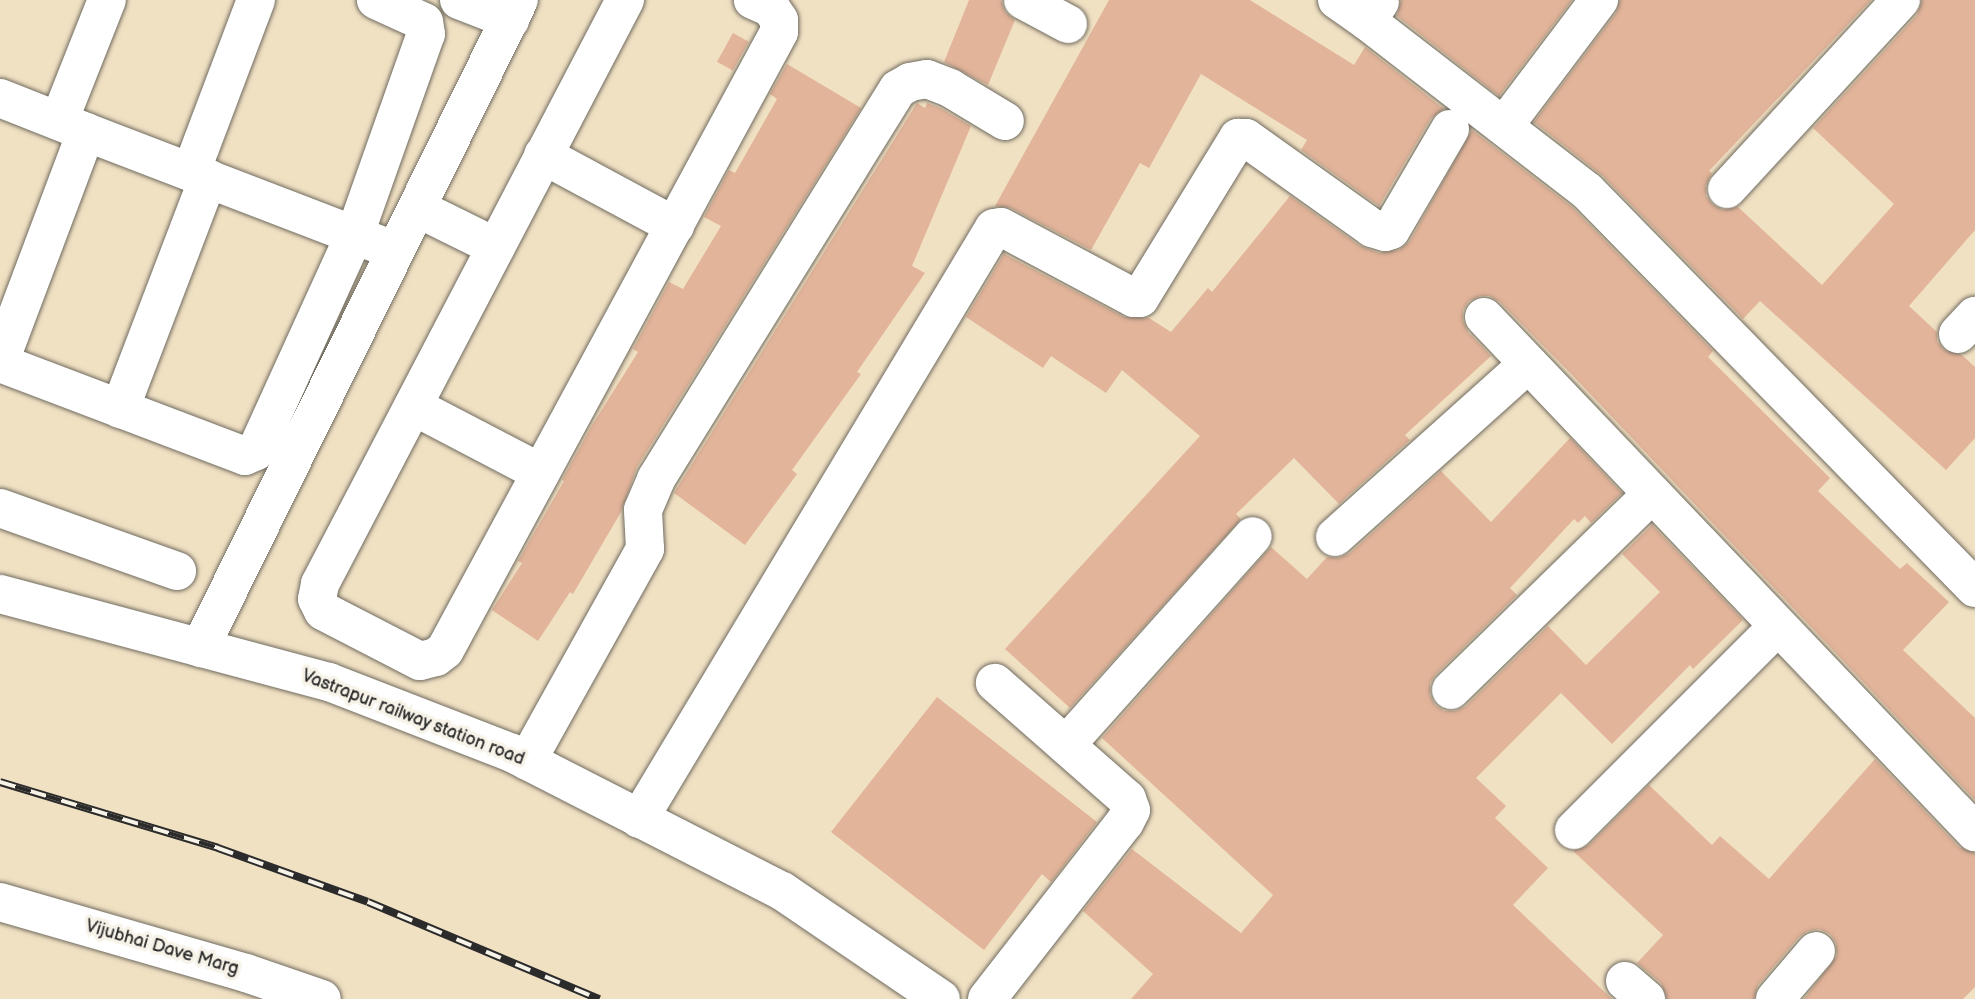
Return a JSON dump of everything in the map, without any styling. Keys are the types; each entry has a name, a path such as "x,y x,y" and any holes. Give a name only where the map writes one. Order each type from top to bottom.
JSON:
{"street":[{"path":"107,0 73,127 0,362 245,456 256,450 355,234 426,34 424,22 376,0"},
{"path":"120,408 256,0"},
{"path":"200,648 514,10 459,0"},
{"path":"625,0 320,584 317,599 323,611 420,661 436,657 445,650 779,32 779,20 771,8 753,0"},
{"path":"1023,0 1068,24"},
{"path":"1504,126 1599,0"},
{"path":"1727,189 1901,0"},
{"path":"1362,7 1504,126 1587,191 1975,588"},
{"path":"527,761 645,548 643,510 656,479 898,89 910,82 927,79 950,88 1005,121"},
{"path":"0,98 396,251"},
{"path":"639,818 994,228 1001,227 1134,298 1140,298 1238,138 1246,138 1372,228 1385,232 1391,230 1450,129"},
{"path":"543,155 675,226"},
{"path":"417,208 496,247"},
{"path":"1484,317 1975,832"},
{"path":"1335,537 1528,364"},
{"path":"413,406 541,472"},
{"path":"1451,690 1653,494"},
{"path":"0,508 177,570"},
{"path":"1066,746 1253,536"},
{"name":"Vastrapur railway station road","path":"0,594 329,682 527,761 782,891 942,999"},
{"path":"1574,831 1778,626"},
{"path":"987,999 1125,822 1131,810 1127,799 995,683"},
{"name":"Vijubhai Dave Marg","path":"0,902 246,972 322,999"},
{"path":"1774,999 1816,951"}],"building":[{"path":"969,0 1001,0 1005,12 1015,20 988,85 944,62"},
{"path":"1109,0 1250,0 1354,65 1365,47 1444,109 1431,118 1379,206 1301,150 1307,140 1201,74 1149,168 1140,163 1091,250 1011,208 995,206"},
{"path":"1401,0 1572,0 1499,96 1397,16"},
{"path":"1620,0 1871,0 1709,171 1712,173 1706,185 1706,196 1713,205 1723,210 1738,207 1822,285 1894,204 1813,128 1917,15 1922,0 1975,0 1975,230 1909,306 1937,332 1937,341 1944,350 1962,355 1975,367 1975,438 1946,470 1760,301 1743,319 1603,176 1534,122 1616,13"},
{"path":"733,33 749,42 733,71 717,62"},
{"path":"787,64 861,108 637,467 621,512 573,594 570,592 538,641 492,610 522,563 518,561 564,481 562,480 591,427 638,352 633,349 669,282 683,289 721,226 704,217 729,170 735,173 777,99 770,94"},
{"path":"917,103 925,108 927,103 940,108 971,126 912,266 925,273 857,372 861,374 792,470 797,474 745,545 674,493"},
{"path":"1472,130 1572,207 1713,351 1708,357 1830,478 1818,491 1900,569 1907,563 1949,602 1903,650 1975,718 1975,800 1577,380 1500,302 1489,296 1480,296 1469,301 1463,310 1463,321 1468,332 1491,356 1405,435 1410,440 1339,504 1294,458 1236,514 1241,519 1070,708 1005,649 1200,436 1122,370 1106,393 1051,356 1043,368 966,317 1004,254 1124,317 1149,318 1171,332 1208,288 1212,292 1290,196 1360,246 1379,253 1399,250 1410,241"},
{"path":"1570,438 1622,493 1591,523 1585,516 1578,523 1574,519 1510,588 1517,595 1435,675 1430,683 1430,695 1435,705 1444,711 1456,711 1466,706 1548,626 1586,665 1660,592 1622,554 1652,525 1743,620 1693,669 1690,665 1612,744 1561,693 1476,778 1506,806 1495,818 1548,868 1513,905 1612,999 1131,999 1153,974 1083,911 1132,849 1241,933 1273,895 1102,738 1271,547 1307,579 1327,557 1339,558 1350,553 1441,471 1491,522"},
{"path":"937,697 1097,822 1051,882 1042,874 984,950 831,832"},
{"path":"1875,759 1959,847 1975,853 1975,987 1963,999 1804,999 1837,956 1836,943 1830,934 1819,929 1808,931 1799,937 1758,985 1754,999 1667,999 1661,983 1637,963 1663,935 1573,851 1589,845 1649,785 1712,845 1720,836 1769,879"}],"railway":[{"path":"0,782 218,848 368,902 599,999"}]}
